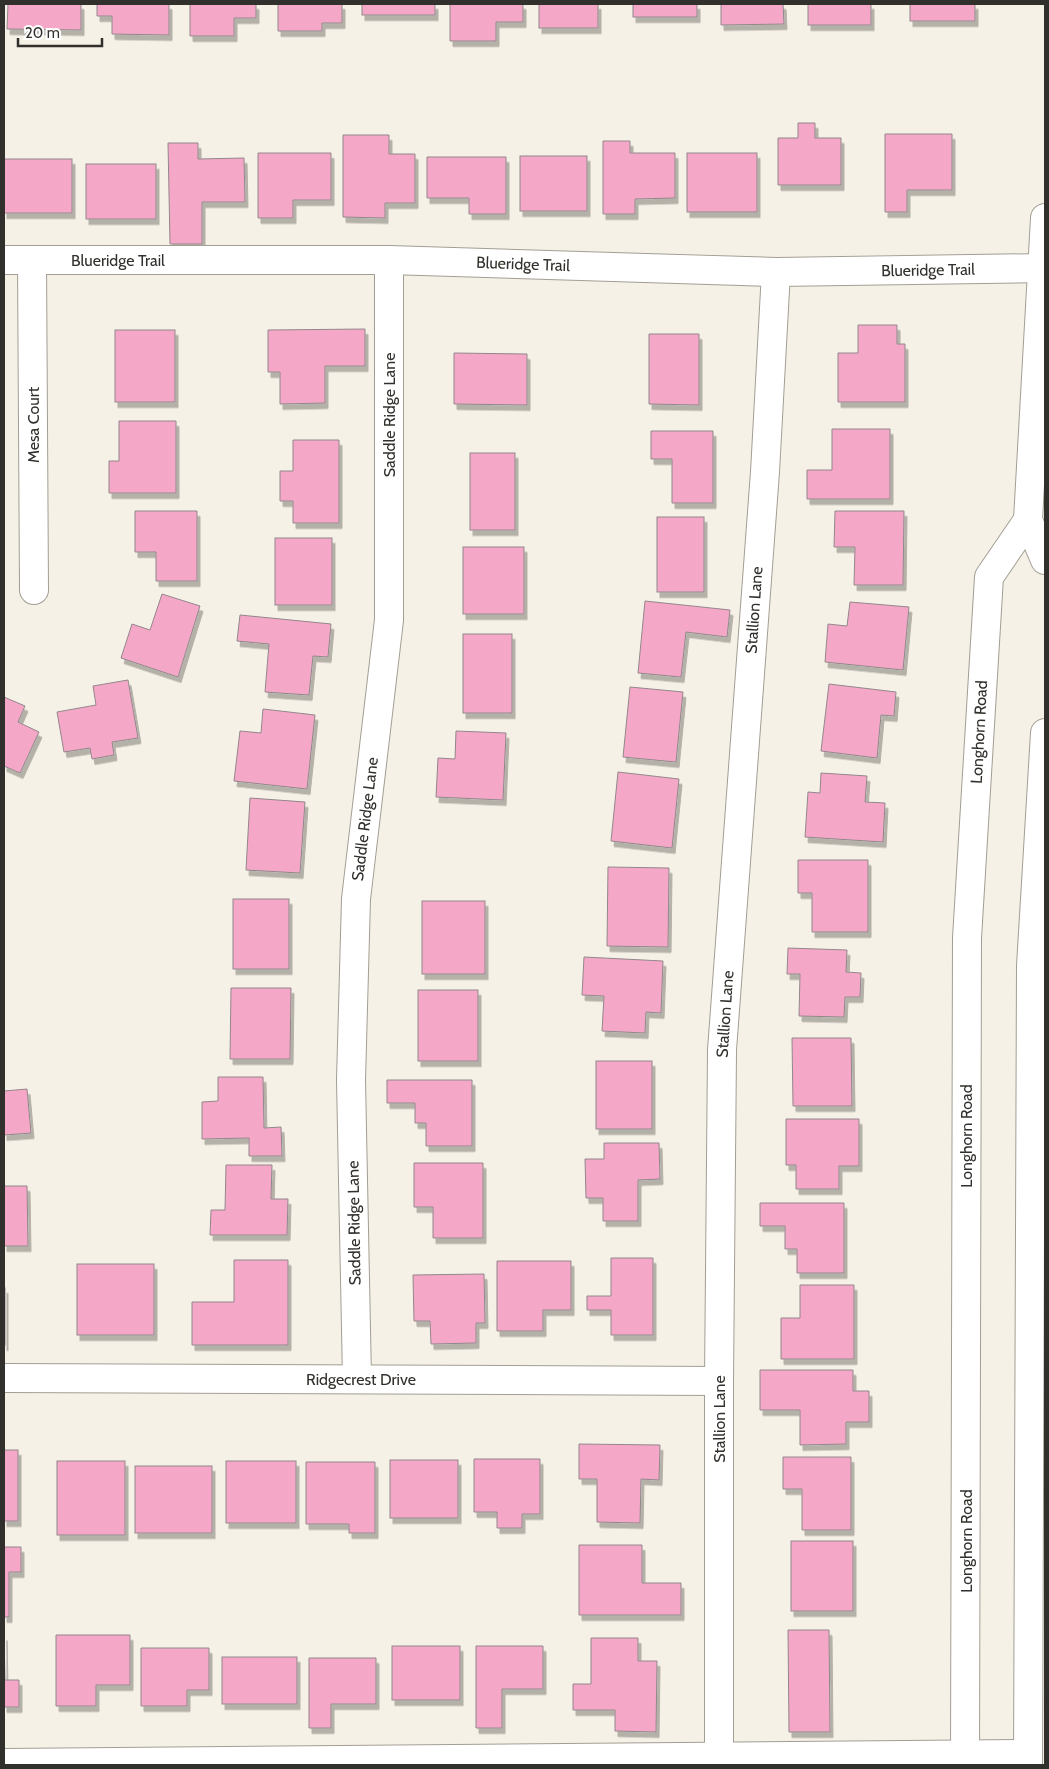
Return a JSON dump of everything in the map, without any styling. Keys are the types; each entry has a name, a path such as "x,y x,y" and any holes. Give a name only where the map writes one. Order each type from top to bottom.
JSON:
{"street":[{"path":"1045,218 1028,520 1045,560"},
{"name":"Blueridge Trail","path":"4,260 389,260 776,272 1043,268"},
{"name":"Mesa Court","path":"32,260 34,590"},
{"name":"Saddle Ridge Lane","path":"357,1379 351,1080 356,899 389,620 389,260"},
{"name":"Stallion Lane","path":"719,1758 719,1382 722,1050 765,472 776,272"},
{"name":"Longhorn Road","path":"965,1760 967,938 988,577 1028,520"},
{"path":"4,1763 719,1758 1028,1760 1031,966 1045,733"},
{"name":"Ridgecrest Drive","path":"4,1378 719,1382"}],"building":[{"path":"8,4 81,4 81,30 7,29"},
{"path":"97,4 169,4 169,35 112,34 112,16 97,16"},
{"path":"190,4 256,4 256,18 234,18 234,36 190,36"},
{"path":"278,4 342,4 342,23 322,23 322,31 278,31"},
{"path":"362,4 435,4 435,15 362,15"},
{"path":"450,4 523,4 523,22 496,22 496,41 450,41"},
{"path":"539,4 598,4 598,28 539,28"},
{"path":"633,4 697,4 697,17 633,17"},
{"path":"721,4 783,4 784,24 721,25"},
{"path":"808,4 871,4 871,25 808,25"},
{"path":"910,4 975,4 975,21 910,21"},
{"path":"798,123 815,123 815,138 841,138 841,185 778,185 778,138 798,138"},
{"path":"885,134 952,134 952,190 907,190 907,212 885,212"},
{"path":"343,135 389,135 389,154 415,154 415,203 385,203 385,218 343,217"},
{"path":"603,141 630,141 630,153 675,153 675,198 635,199 635,214 603,214"},
{"path":"168,143 198,143 198,159 244,158 245,202 202,202 202,244 170,244"},
{"path":"258,153 331,153 331,200 293,200 293,218 258,218"},
{"path":"687,153 757,153 757,212 687,212"},
{"path":"520,156 587,156 587,211 520,211"},
{"path":"427,157 506,157 506,214 469,214 469,198 427,198"},
{"path":"4,159 72,159 72,213 4,213"},
{"path":"86,164 156,164 156,219 86,219"},
{"path":"858,325 897,325 897,344 905,344 905,402 838,402 838,353 858,353"},
{"path":"365,329 365,366 325,366 325,403 280,404 280,372 268,372 268,330"},
{"path":"115,330 175,330 175,402 115,402"},
{"path":"649,334 699,334 699,405 649,404"},
{"path":"454,353 527,354 527,405 454,404"},
{"path":"119,421 176,421 176,493 109,493 109,461 119,461"},
{"path":"832,429 890,429 890,499 807,499 807,470 832,470"},
{"path":"651,431 713,431 713,503 672,503 672,459 651,459"},
{"path":"293,440 339,440 339,523 293,523 293,501 280,501 280,471 293,471"},
{"path":"470,453 515,453 515,530 470,530"},
{"path":"135,511 197,511 197,581 156,581 156,552 135,552"},
{"path":"835,511 904,511 903,585 854,585 855,547 834,547"},
{"path":"657,517 704,517 704,592 657,592"},
{"path":"275,538 332,538 332,605 275,605"},
{"path":"463,547 524,547 524,614 463,614"},
{"path":"162,594 200,606 178,677 121,658 132,624 150,630"},
{"path":"645,601 730,610 727,637 686,632 681,677 638,673"},
{"path":"850,602 909,607 903,670 825,662 828,624 847,626"},
{"path":"240,615 331,624 328,657 313,656 309,695 265,692 269,644 237,641"},
{"path":"463,634 512,634 512,713 463,713"},
{"path":"128,680 138,738 112,742 114,755 92,759 90,748 64,752 57,712 96,705 93,686"},
{"path":"829,684 896,692 894,716 881,715 877,758 821,751"},
{"path":"630,687 683,692 676,762 623,757"},
{"path":"4,697 25,706 18,722 39,732 20,773 4,766"},
{"path":"263,709 315,715 307,789 234,781 240,731 261,733"},
{"path":"456,731 506,733 503,800 436,797 438,758 455,759"},
{"path":"618,772 679,779 672,848 611,841"},
{"path":"821,773 867,776 865,802 885,803 883,842 805,837 808,792 820,793"},
{"path":"250,798 305,802 300,873 246,870"},
{"path":"798,860 868,860 868,932 812,932 812,893 798,893"},
{"path":"608,867 669,868 668,947 607,946"},
{"path":"233,899 289,899 289,969 233,969"},
{"path":"422,901 485,901 485,974 422,974"},
{"path":"788,948 847,950 846,972 861,973 860,997 845,997 844,1017 799,1016 800,974 787,974"},
{"path":"584,957 663,961 661,1013 646,1012 645,1033 602,1031 604,996 582,995"},
{"path":"231,988 291,988 290,1059 230,1059"},
{"path":"418,990 478,990 478,1061 418,1061"},
{"path":"792,1038 851,1038 852,1106 793,1106"},
{"path":"596,1061 652,1061 652,1129 596,1129"},
{"path":"218,1077 263,1077 264,1128 281,1127 282,1156 249,1156 249,1138 202,1139 202,1102 218,1101"},
{"path":"387,1080 472,1080 472,1146 426,1146 426,1123 415,1123 415,1103 387,1103"},
{"path":"27,1089 31,1133 4,1135 4,1091"},
{"path":"786,1119 859,1119 859,1166 839,1166 839,1189 796,1189 796,1165 786,1165"},
{"path":"604,1143 659,1143 660,1179 638,1180 638,1221 603,1221 603,1198 586,1198 585,1159 604,1159"},
{"path":"414,1163 483,1163 483,1238 433,1238 433,1207 414,1207"},
{"path":"226,1165 272,1165 271,1199 288,1199 287,1235 210,1235 211,1210 225,1210"},
{"path":"4,1186 27,1186 28,1246 4,1246"},
{"path":"760,1203 844,1203 844,1273 797,1273 797,1249 785,1249 785,1226 760,1226"},
{"path":"611,1258 653,1258 653,1335 611,1335 611,1310 587,1310 587,1296 611,1296"},
{"path":"234,1260 288,1260 288,1345 192,1345 192,1302 234,1302"},
{"path":"497,1261 571,1261 571,1310 543,1310 543,1331 497,1331"},
{"path":"77,1264 154,1264 154,1335 77,1335"},
{"path":"484,1274 485,1323 476,1323 476,1343 431,1344 430,1321 414,1321 413,1275"},
{"path":"800,1285 854,1285 854,1359 781,1359 781,1318 800,1318"},
{"path":"5,1288 5,1345 4,1345"},
{"path":"760,1370 853,1370 853,1391 869,1391 869,1422 846,1422 846,1444 800,1445 800,1410 760,1410"},
{"path":"579,1444 660,1445 659,1480 641,1479 640,1523 597,1522 597,1479 579,1479"},
{"path":"4,1450 18,1450 18,1521 4,1521"},
{"path":"783,1457 851,1457 851,1530 802,1530 802,1489 783,1489"},
{"path":"474,1459 540,1459 540,1514 522,1514 522,1528 497,1528 497,1512 474,1512"},
{"path":"390,1460 458,1460 458,1518 390,1518"},
{"path":"57,1461 125,1461 125,1535 57,1535"},
{"path":"226,1461 296,1461 296,1523 226,1523"},
{"path":"306,1462 375,1462 375,1533 349,1533 349,1524 306,1524"},
{"path":"135,1466 212,1466 212,1533 135,1533"},
{"path":"791,1541 853,1541 853,1611 791,1611"},
{"path":"579,1545 642,1545 642,1583 681,1583 681,1615 579,1615"},
{"path":"4,1547 21,1547 21,1572 9,1572 9,1617 4,1617"},
{"path":"788,1630 829,1630 830,1732 789,1732"},
{"path":"4,1635 5,1680 19,1680 19,1707 4,1707"},
{"path":"56,1635 130,1635 130,1685 96,1685 96,1706 56,1706"},
{"path":"591,1638 638,1638 638,1661 657,1661 656,1732 615,1731 615,1710 573,1710 573,1684 591,1684"},
{"path":"392,1646 460,1646 460,1700 392,1700"},
{"path":"476,1646 543,1646 543,1689 502,1689 502,1728 476,1728"},
{"path":"141,1648 209,1648 209,1690 187,1690 187,1706 141,1706"},
{"path":"222,1657 297,1657 297,1704 222,1704"},
{"path":"309,1658 376,1658 376,1704 331,1704 331,1728 309,1728"}]}
